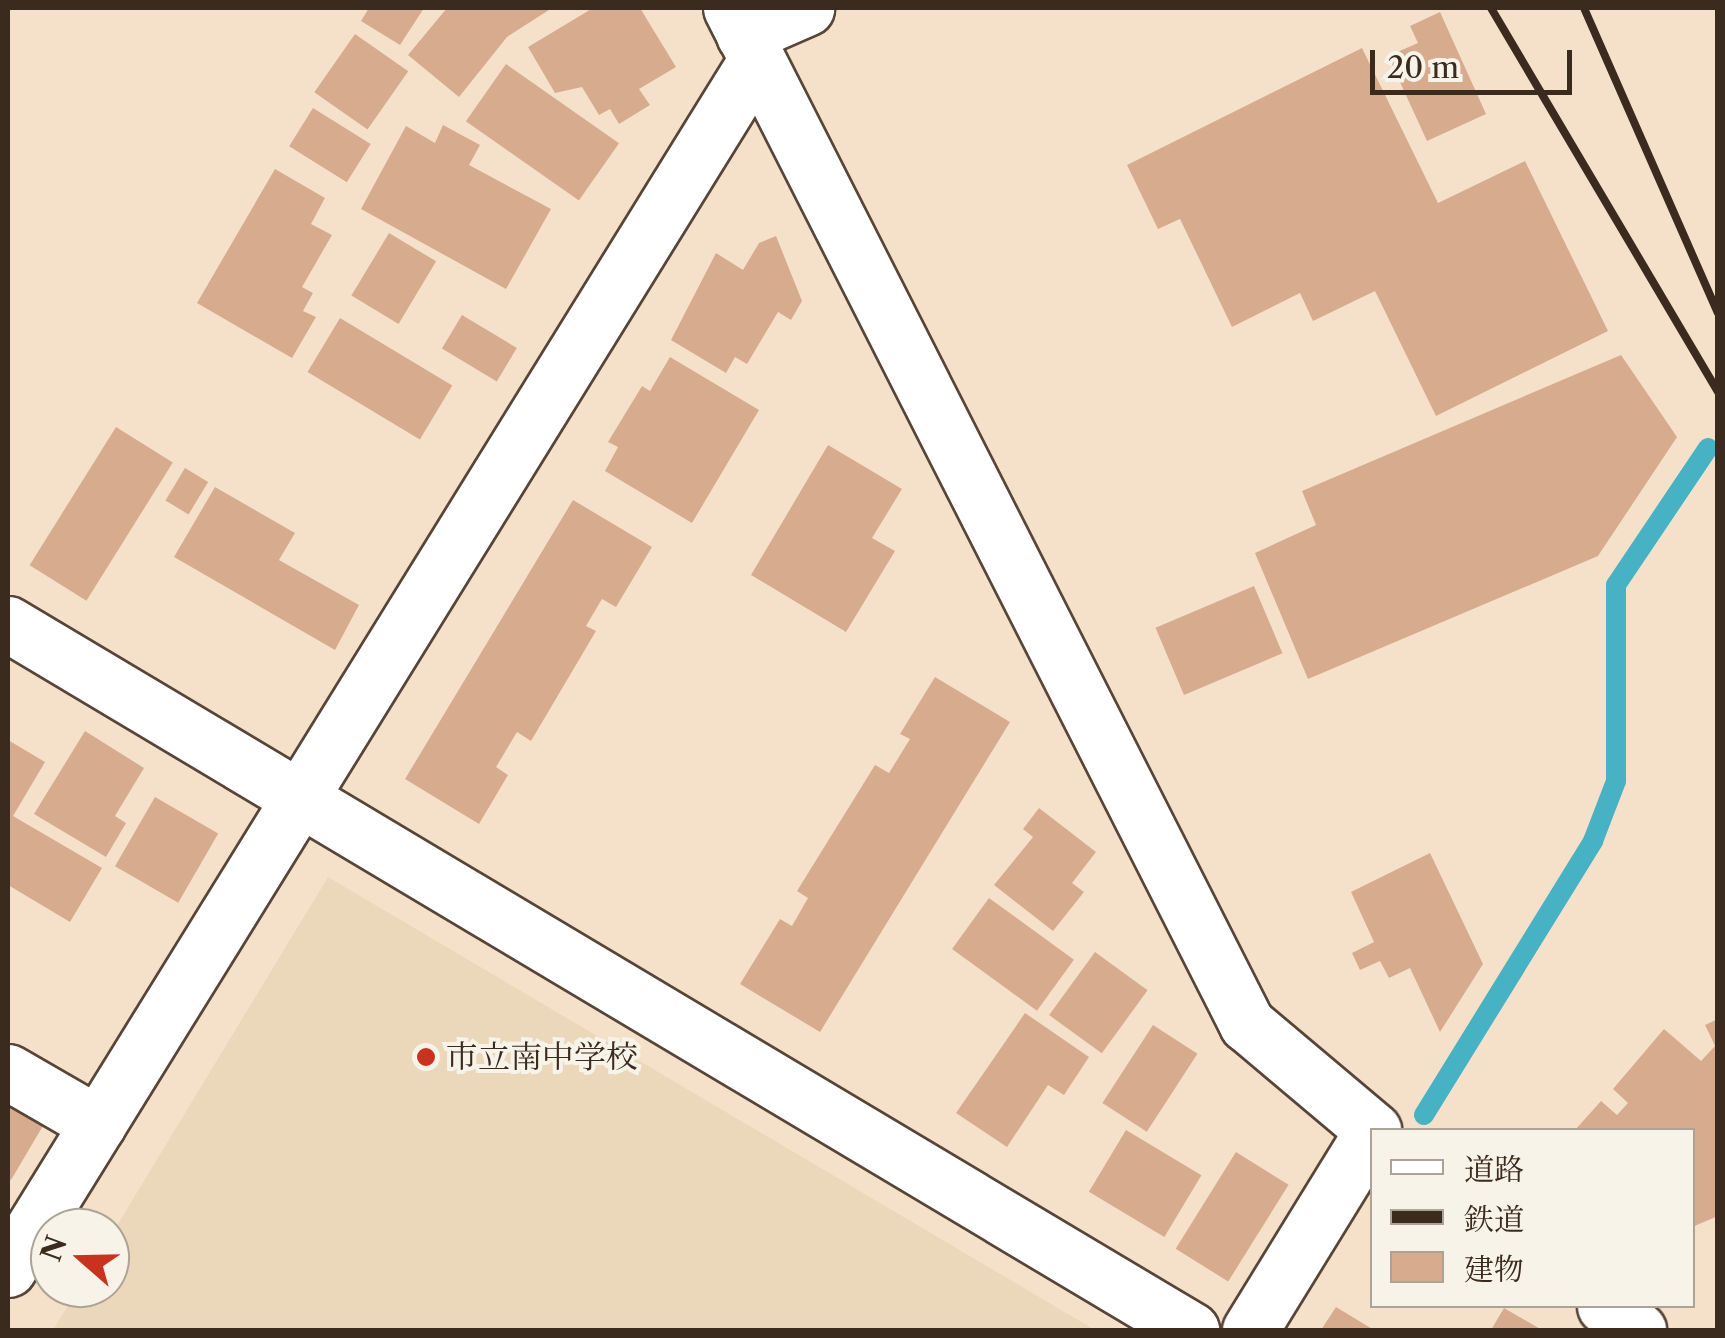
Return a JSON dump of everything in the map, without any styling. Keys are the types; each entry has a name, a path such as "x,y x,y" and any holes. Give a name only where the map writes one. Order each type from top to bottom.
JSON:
{"street":[{"path":"8,1269 300,800 744,34 806,8"},
{"path":"744,34 1246,1024 1370,1128"},
{"path":"8,624 1191,1330"},
{"path":"8,1072 98,1124"},
{"path":"1250,1330 1370,1136"},
{"path":"1608,1308 1638,1330"}],"shaded area":[{"name":"市立南中学校","path":"328,877 1095,1330 53,1330 67,1308 130,1308 128,1208"}],"building":[{"path":"369,8 424,8 400,45 361,21"},
{"path":"447,8 552,8 507,37 459,97 408,55"},
{"path":"593,8 640,8 676,67 639,89 650,105 619,124 610,109 599,115 582,87 555,93 528,47"},
{"path":"1440,12 1486,114 1427,141 1388,56 1418,43 1410,26"},
{"path":"355,34 408,71 368,129 314,92"},
{"path":"1362,48 1438,203 1525,161 1608,331 1436,416 1375,291 1313,321 1300,293 1232,327 1180,219 1158,229 1127,165"},
{"path":"506,64 619,143 579,200 466,121"},
{"path":"313,108 371,144 347,182 289,146"},
{"path":"443,125 480,145 469,165 551,209 506,289 361,209 406,126 435,143"},
{"path":"275,169 325,198 311,224 332,235 302,287 313,293 303,311 316,317 292,358 197,303"},
{"path":"389,233 436,261 399,324 351,296"},
{"path":"776,236 802,301 791,320 778,312 747,364 735,357 726,373 671,340 716,253 743,270 759,243"},
{"path":"462,315 517,348 497,381 442,348"},
{"path":"340,318 452,385 420,439 308,372"},
{"path":"1621,355 1677,437 1598,556 1308,679 1255,553 1316,525 1302,491"},
{"path":"670,357 759,410 692,523 605,471 618,447 608,442 642,386 650,391"},
{"path":"116,427 173,463 86,601 30,565"},
{"path":"828,445 902,489 872,538 895,551 846,632 751,575"},
{"path":"185,468 208,482 189,514 165,501"},
{"path":"215,487 295,533 279,560 359,605 335,650 174,557"},
{"path":"573,500 652,547 616,607 602,599 586,626 596,631 531,741 517,732 496,767 508,775 479,824 405,779"},
{"path":"1254,586 1283,653 1184,695 1156,628"},
{"path":"935,677 1010,722 820,1032 740,984 780,919 792,926 808,898 797,891 875,765 889,773 910,739 900,734"},
{"path":"85,731 144,768 115,816 126,823 106,857 34,814"},
{"path":"8,740 45,762 13,816 102,868 70,922 8,885"},
{"path":"155,797 218,834 178,903 115,866"},
{"path":"1039,808 1096,852 1072,883 1084,892 1053,931 994,885 1033,837 1023,829"},
{"path":"1430,853 1483,964 1440,1032 1410,968 1389,978 1380,961 1360,970 1352,953 1374,942 1351,892"},
{"path":"989,898 1074,960 1037,1011 952,949"},
{"path":"1095,952 1148,990 1102,1053 1049,1015"},
{"path":"1025,1013 1089,1057 1064,1095 1048,1085 1007,1147 956,1113"},
{"path":"1718,1019 1718,1216 1695,1226 1695,1128 1577,1128 1601,1101 1617,1115 1628,1103 1613,1089 1664,1029 1701,1061 1715,1046 1705,1025"},
{"path":"1153,1025 1197,1054 1147,1132 1102,1103"},
{"path":"8,1095 47,1119 11,1180 8,1178"},
{"path":"1126,1130 1201,1175 1164,1237 1089,1192"},
{"path":"1236,1152 1289,1185 1228,1282 1176,1249"},
{"path":"1336,1307 1374,1330 1321,1330"},
{"path":"1504,1308 1542,1330 1491,1330"}],"waterway":[{"path":"1424,1115 1593,841 1616,781 1616,585 1708,448"}],"railway":[{"path":"1491,8 1718,392"},
{"path":"1584,8 1718,313"}],"place":[{"name":"市立南中学校","path":"426,1057"}]}
